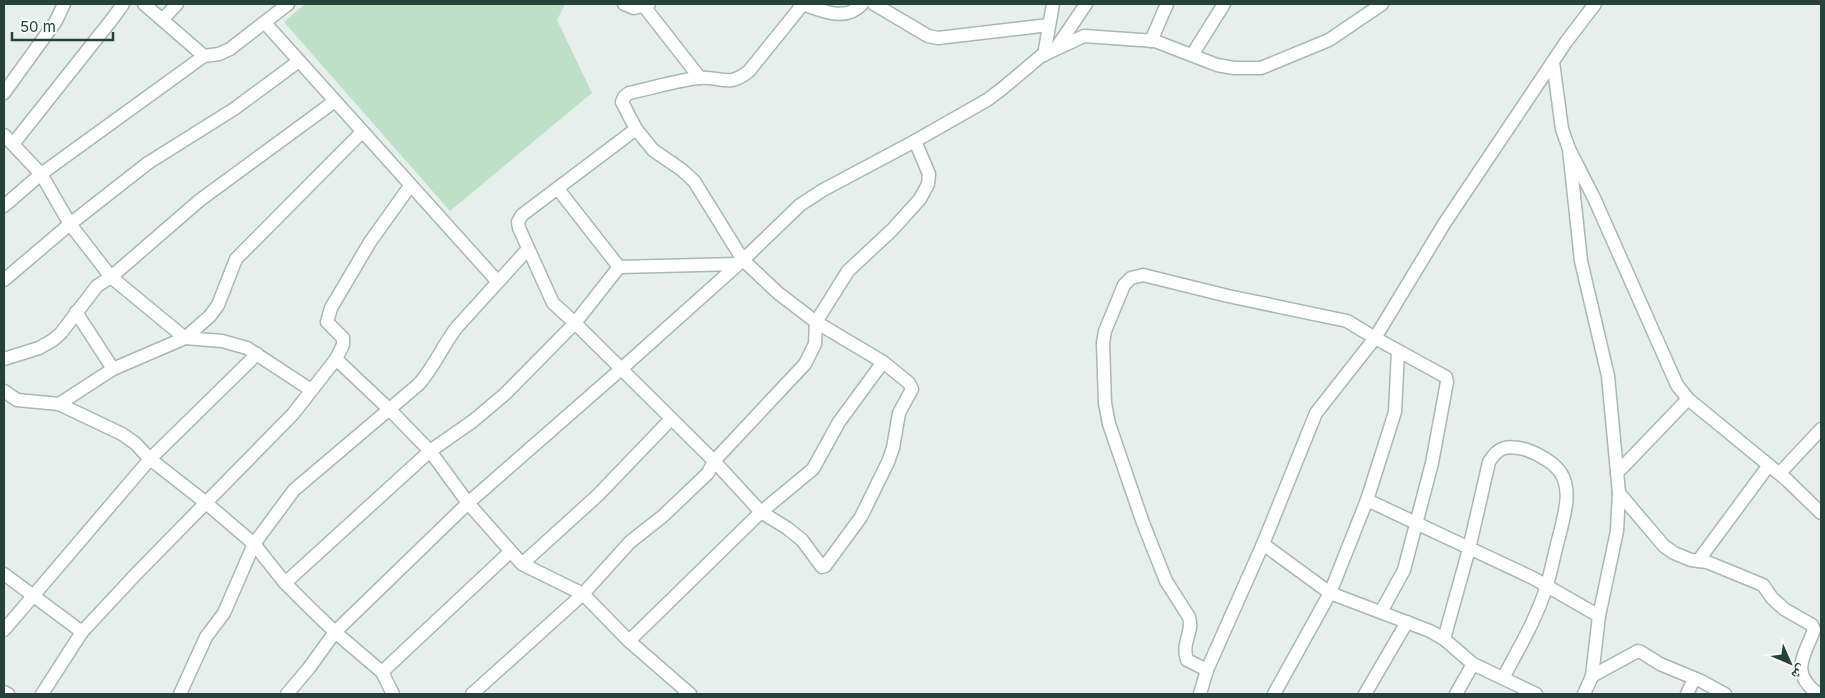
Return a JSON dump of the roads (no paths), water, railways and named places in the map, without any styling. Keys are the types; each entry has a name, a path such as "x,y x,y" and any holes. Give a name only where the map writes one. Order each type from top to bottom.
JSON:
{"street":[{"path":"4,93 56,21 64,4"},
{"path":"123,4 107,26 8,140 41,174 70,224 111,278 185,338 222,342 247,348 312,390"},
{"path":"144,4 204,56"},
{"path":"163,19 177,4"},
{"path":"4,206 41,174 204,56 230,50 288,4"},
{"path":"624,4 634,8 646,5 700,78"},
{"path":"636,129 522,215 518,222 519,228 528,249 553,303 714,461 761,512 795,533 811,550 819,564 822,567 825,566 861,517 888,462 893,448 900,413 912,389 909,383 883,362 816,322 778,294 740,262 694,182 682,170 653,150 636,129 622,102 629,93 700,78 728,81 739,79 749,71 803,4 830,14 845,13 859,8 862,4"},
{"path":"874,4 928,36 938,38 1050,25"},
{"path":"1044,55 1053,4"},
{"path":"1057,48 1086,4"},
{"path":"1151,41 1166,4"},
{"path":"1192,55 1224,4"},
{"path":"287,694 305,674 335,632 468,503 620,370 800,205 823,190 915,142 987,100 1044,55 1084,36 1151,41 1217,65 1234,68 1261,68 1329,40 1382,4"},
{"path":"1200,694 1207,670 1263,544 1316,413 1375,338 1444,224 1553,62 1595,4"},
{"path":"265,23 498,282"},
{"path":"4,280 70,224 148,163 234,109 299,61"},
{"path":"1553,62 1562,129 1569,149 1613,240 1677,385 1688,399 1780,474 1821,513"},
{"path":"4,359 40,348 53,340 61,333 97,286 111,278 200,200 335,101"},
{"path":"59,404 114,369 185,338 210,316 218,305 236,259 362,132"},
{"path":"472,694 583,594 639,533 663,516 708,473 714,461 805,364 815,344 816,322 848,271 892,230 920,199 928,184 929,174 915,142"},
{"path":"1569,149 1581,262 1608,376 1618,493 1617,531 1599,616 1592,676 1584,694"},
{"path":"42,694 82,632 205,502 293,414 336,359 343,345 343,338 327,322 331,308 370,242 410,186"},
{"path":"558,189 619,267"},
{"path":"180,694 206,637 224,613 254,544 294,490 419,384 429,372 446,341 457,327 528,249"},
{"path":"285,583 430,451 491,406 575,323 619,267 740,262"},
{"path":"1207,670 1187,660 1184,651 1191,623 1166,581 1143,523 1109,424 1105,403 1103,343 1105,331 1124,285 1131,278 1144,275 1228,296 1347,320 1375,338 1442,373 1446,377 1447,382 1432,463 1404,570 1381,612"},
{"path":"76,312 114,369"},
{"path":"1274,694 1330,593 1367,500 1395,412 1398,351"},
{"path":"4,630 150,459 256,354"},
{"path":"336,359 430,451 468,503 522,564 583,594 628,641 690,694"},
{"path":"628,641 761,512 813,469 839,422 883,362"},
{"path":"4,391 17,400 59,404 122,434 135,443 150,459 205,502 254,544 285,583 335,632 382,672 393,694"},
{"path":"1617,473 1688,399"},
{"path":"522,564 598,495 671,419"},
{"path":"1780,474 1821,429"},
{"path":"1444,639 1469,549 1489,462 1495,452 1508,446 1525,450 1557,466 1564,477 1566,490 1565,510 1547,586 1529,628 1502,678"},
{"path":"1698,561 1769,465"},
{"path":"1618,493 1664,546 1674,553 1707,562 1763,586 1784,609 1812,625 1814,630 1803,660 1801,676 1807,685 1818,694"},
{"path":"1367,500 1547,586 1599,616"},
{"path":"1263,544 1330,593 1430,631 1444,639 1473,664 1536,694"},
{"path":"382,672 510,552"},
{"path":"4,574 82,632"},
{"path":"1365,694 1407,622"},
{"path":"1592,676 1638,651 1660,664 1726,694"},
{"path":"1456,694 1473,664"},
{"path":"1687,694 1694,678"},
{"path":"4,692 8,694"}]}
